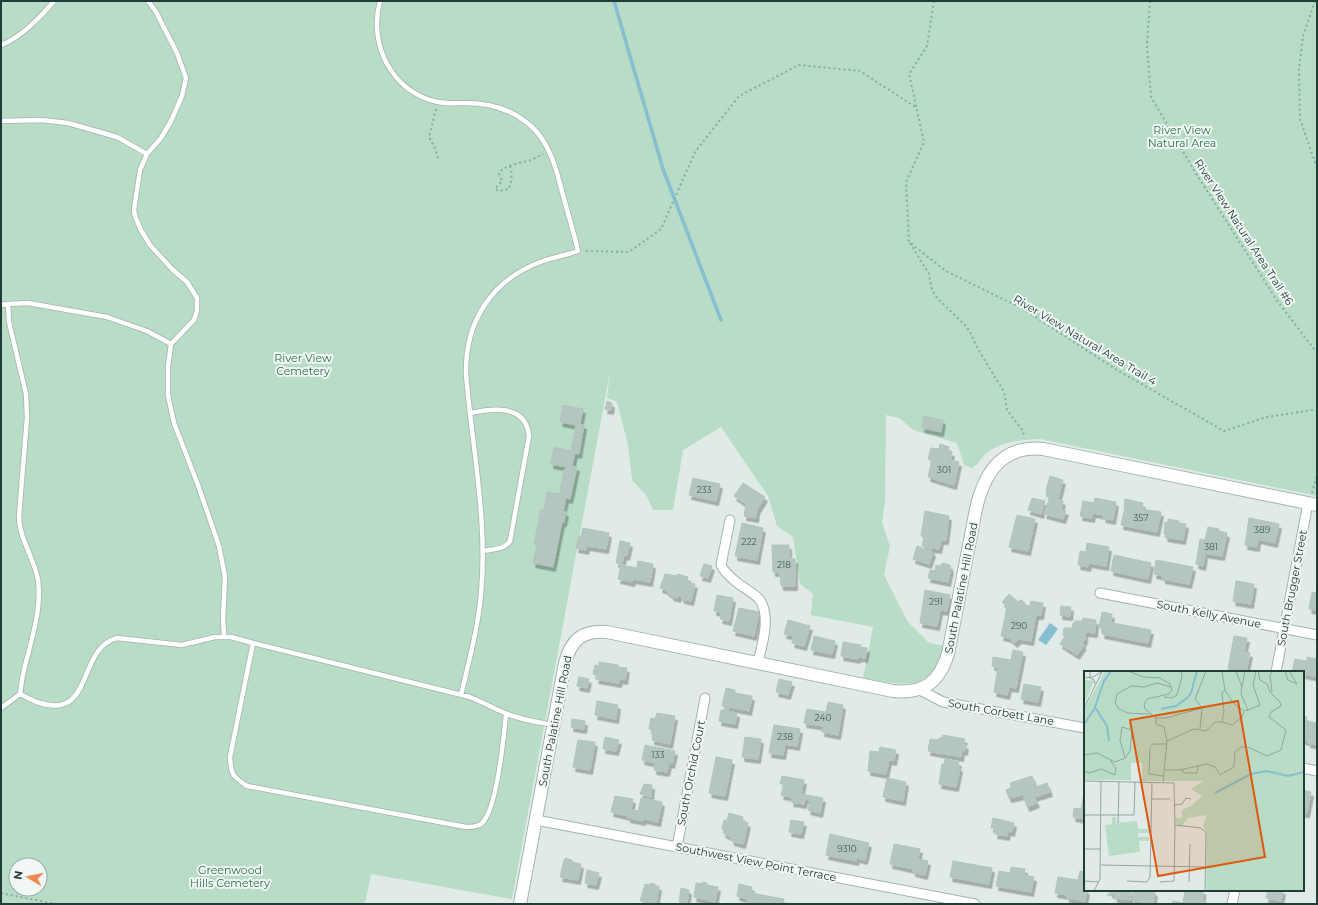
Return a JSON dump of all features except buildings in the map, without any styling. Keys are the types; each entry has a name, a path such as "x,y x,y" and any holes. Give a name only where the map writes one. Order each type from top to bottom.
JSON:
{"street":[{"name":"South Palatine Hill Road","path":"520,904 567,656 579,637 590,632 607,632 893,691 901,692 920,690 937,677 944,667 948,654 976,509 984,482 992,468 1011,454 1023,450 1037,449 1061,452 1313,504"},
{"name":"South Brugger Street","path":"1276,671 1284,628 1313,504"},
{"path":"730,520 721,565 726,574 759,598 763,606 766,614 766,621 758,663"},
{"name":"South Kelly Avenue","path":"1100,593 1317,635"},
{"name":"South Corbett Lane","path":"920,690 942,702 1084,728"},
{"name":"South Orchid Court","path":"677,847 705,698"},
{"path":"1304,768 1317,771"},
{"name":"Southwest View Point Terrace","path":"536,820 975,904"},
{"path":"1232,904 1235,891"}],"lane":[{"path":"1,45 10,42 43,14 54,1"},
{"path":"148,1 156,12 177,53 186,78 182,96 171,121 161,138 148,154 140,170 134,210 141,230 150,245 172,269 187,282 197,298 198,304 194,320 171,344 168,367 168,395 174,423 198,485 219,546 225,577 223,619 224,636"},
{"path":"380,1 376,25 381,53 387,65 403,84 412,91 437,102 479,103 500,108 513,113 533,127 549,151 558,175 578,252 544,260 528,267 507,281 498,289 484,306 472,331 467,349 466,374 477,476 482,551 481,594 478,622 460,695"},
{"path":"1,121 41,120 68,123 117,137 148,154"},
{"path":"1,305 28,303 106,317 147,331 171,344"},
{"path":"1,708 20,694 23,672 38,613 39,602 38,579 19,526 28,418 26,394 9,322 8,304"},
{"path":"470,413 499,409 510,411 521,417 529,430 510,541 508,545 502,548 482,551"},
{"path":"20,694 51,706 68,703 79,691 94,655 103,644 109,640 117,638 182,645 224,636 231,636 253,643 460,695 479,701 518,718 554,725"},
{"path":"253,643 230,757 231,768 235,778 247,786 458,826 473,827 481,824 485,819 492,802 503,746 506,714"}],"path":[{"path":"934,1 927,46 910,74 924,142 906,182 909,242 929,274 932,290 937,298 966,326 1004,392 1007,410 1023,431 1025,438 1023,450"},
{"name":"River View Natural Area Trail #6","path":"1150,1 1147,45 1151,97 1195,172 1278,302 1317,353"},
{"path":"1315,1 1303,36 1299,69 1300,119 1317,168"},
{"path":"578,252 629,252 661,229 695,152 739,96 799,65 860,71 917,108"},
{"path":"437,102 434,121 429,137 435,148 439,161"},
{"path":"510,166 512,170 509,189 499,191 495,189 502,181 499,171 514,164 532,159 549,151"},
{"name":"River View Natural Area Trail 4","path":"909,242 946,271 1023,309 1117,370 1224,431 1267,418 1313,410 1317,411"},
{"path":"1313,504 1317,475"},
{"path":"1,893 55,904"}],"green space":[{"path":"1,1 1317,1 1317,496 1040,439 1000,445 988,452 972,468 964,465 957,443 913,430 899,418 886,415 885,501 882,523 890,546 884,575 908,622 929,643 945,646 940,661 933,672 924,679 914,683 903,684 877,681 863,678 873,627 811,615 813,594 800,584 793,537 777,526 768,496 721,427 683,450 673,510 653,510 646,495 632,480 628,445 617,402 607,398 610,372 512,899 371,874 365,904 1,904"}],"water":[{"path":"1050,623 1058,629 1046,645 1038,640"}],"waterway":[{"path":"614,1 663,169 721,320"}],"park label":[{"name":"River View Natural Area","path":"1182,136"},
{"name":"River View Cemetery","path":"303,364"},
{"name":"Greenwood Hills Cemetery","path":"230,876"}]}
